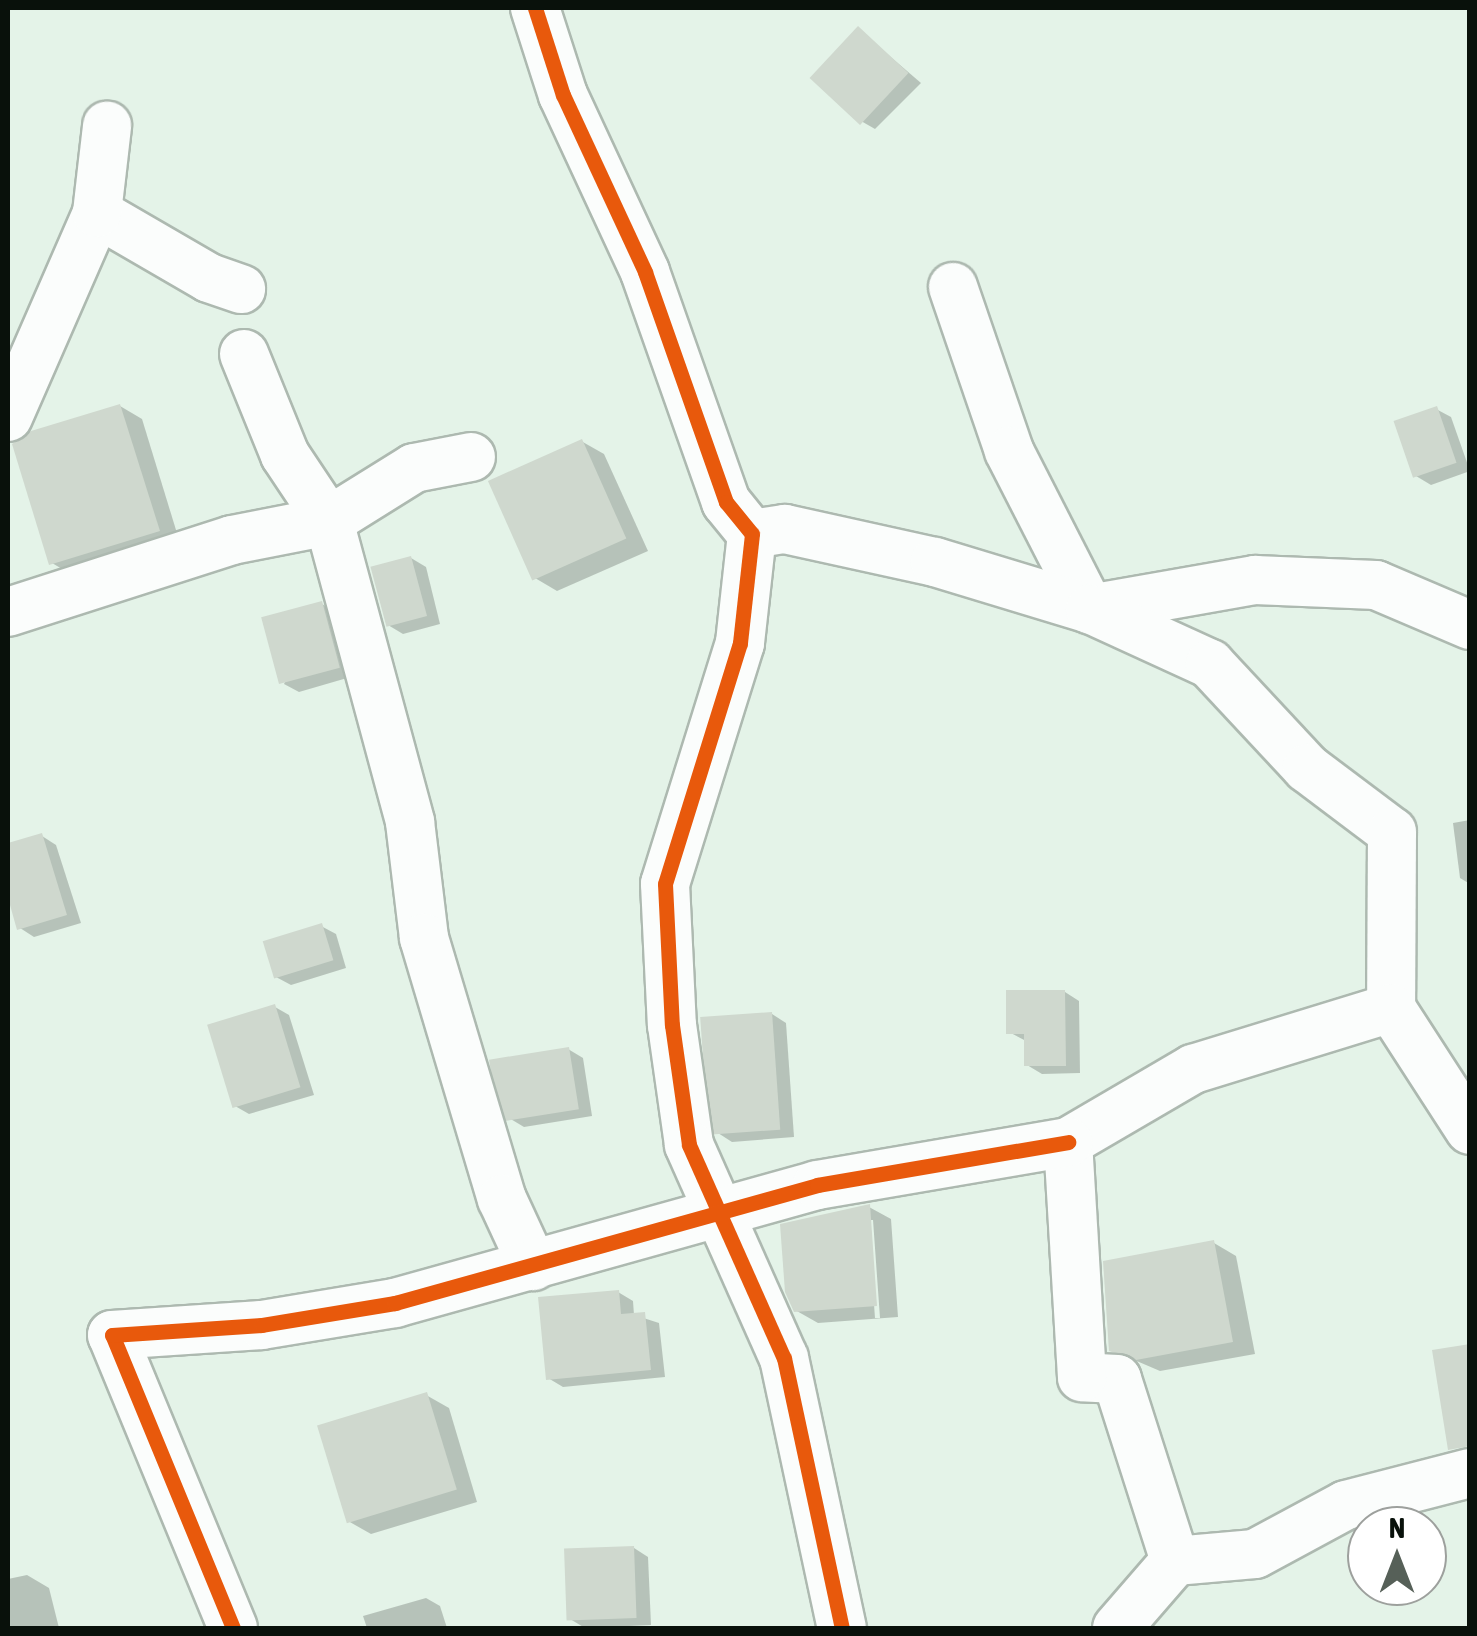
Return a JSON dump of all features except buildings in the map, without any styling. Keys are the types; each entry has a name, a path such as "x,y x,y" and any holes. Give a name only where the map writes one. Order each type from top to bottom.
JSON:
{"street":[{"path":"535,8 563,95 645,272 726,502 752,534 740,643 665,884 672,1025 690,1145 784,1358 842,1628"},
{"path":"8,417 97,213 108,126"},
{"path":"97,213 210,278 242,289"},
{"path":"953,287 1010,451 1090,610"},
{"path":"244,354 285,454 328,520 410,822 424,938 502,1199 533,1266"},
{"path":"8,612 232,540 328,520 414,468 472,457"},
{"path":"752,534 785,529 935,562 1090,610 1210,664 1307,768 1392,832 1390,1008 1470,1130"},
{"path":"1090,610 1255,580 1376,585 1470,625"},
{"path":"233,1628 112,1335 357,1310 533,1266 669,1221 720,1214 818,1185 1068,1142 1192,1069 1390,1008"},
{"path":"1068,1142 1082,1377 1118,1379 1175,1562"},
{"path":"1117,1628 1175,1562 1255,1554 1346,1505 1470,1474"}],"cycle path":[{"path":"535,8 563,95 645,272 726,502 752,534 740,643 665,884 672,1025 689,1145 784,1358 842,1628"},
{"path":"233,1628 112,1335 262,1325 395,1303 817,1185 1068,1142"}]}
